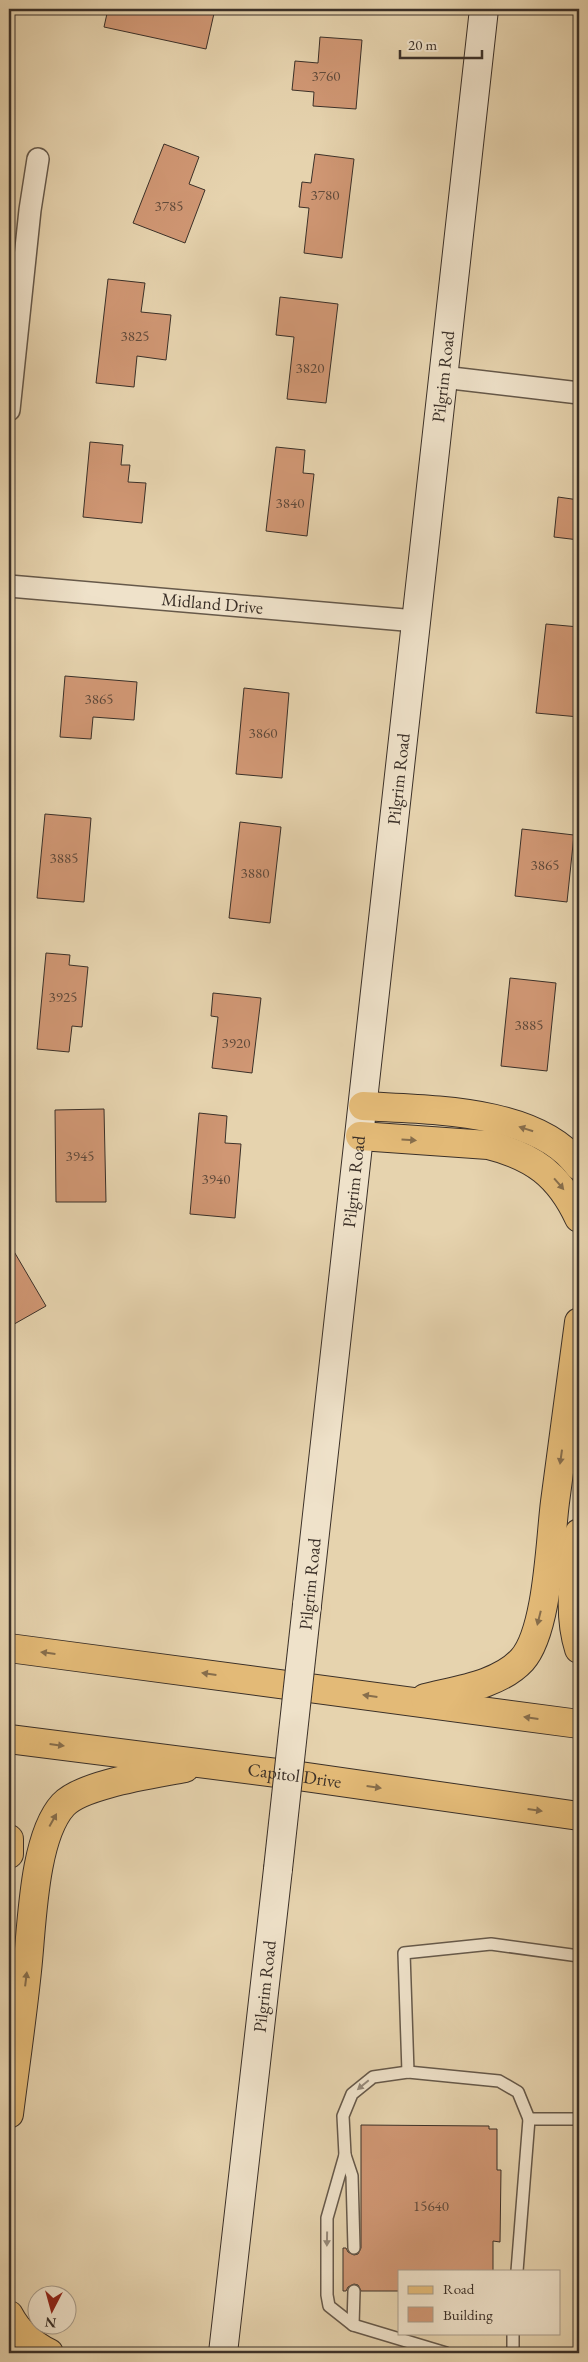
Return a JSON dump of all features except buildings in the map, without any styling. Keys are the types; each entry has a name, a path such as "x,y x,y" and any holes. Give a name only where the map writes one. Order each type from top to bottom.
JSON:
{"main road":[{"name":"Pilgrim Road","path":"223,2353 484,9"},
{"path":"363,1106 449,1111 492,1119 529,1130 550,1139 572,1156 579,1166"},
{"path":"360,1136 488,1145 506,1150 530,1159 551,1176 569,1197 579,1218"},
{"path":"411,1701 472,1686 509,1672 524,1658 534,1640 547,1575 579,1322"},
{"path":"579,1533 572,1601 574,1632 579,1649"},
{"path":"9,1648 579,1724"},
{"name":"Capitol Drive","path":"9,1740 204,1763 579,1816"},
{"path":"9,2114 42,1849 51,1823 62,1805 89,1789 204,1763"},
{"path":"9,1839 9,1854"},
{"path":"9,2315 16,2329 37,2347 49,2353"}],"street":[{"path":"9,410 30,210 38,159"},
{"path":"443,377 579,393"},
{"name":"Midland Drive","path":"9,586 416,621"}],"lane":[{"path":"408,2072 404,1953 492,1944 579,1956"},
{"path":"354,2248 352,2176 345,2155 344,2116 352,2094 373,2077 408,2072 499,2081 518,2092 529,2119 517,2270"},
{"path":"529,2119 579,2119"},
{"path":"345,2155 327,2218 327,2295 329,2306 354,2325 446,2353"},
{"path":"354,2291 354,2325"},
{"path":"513,2334 513,2353"}]}
